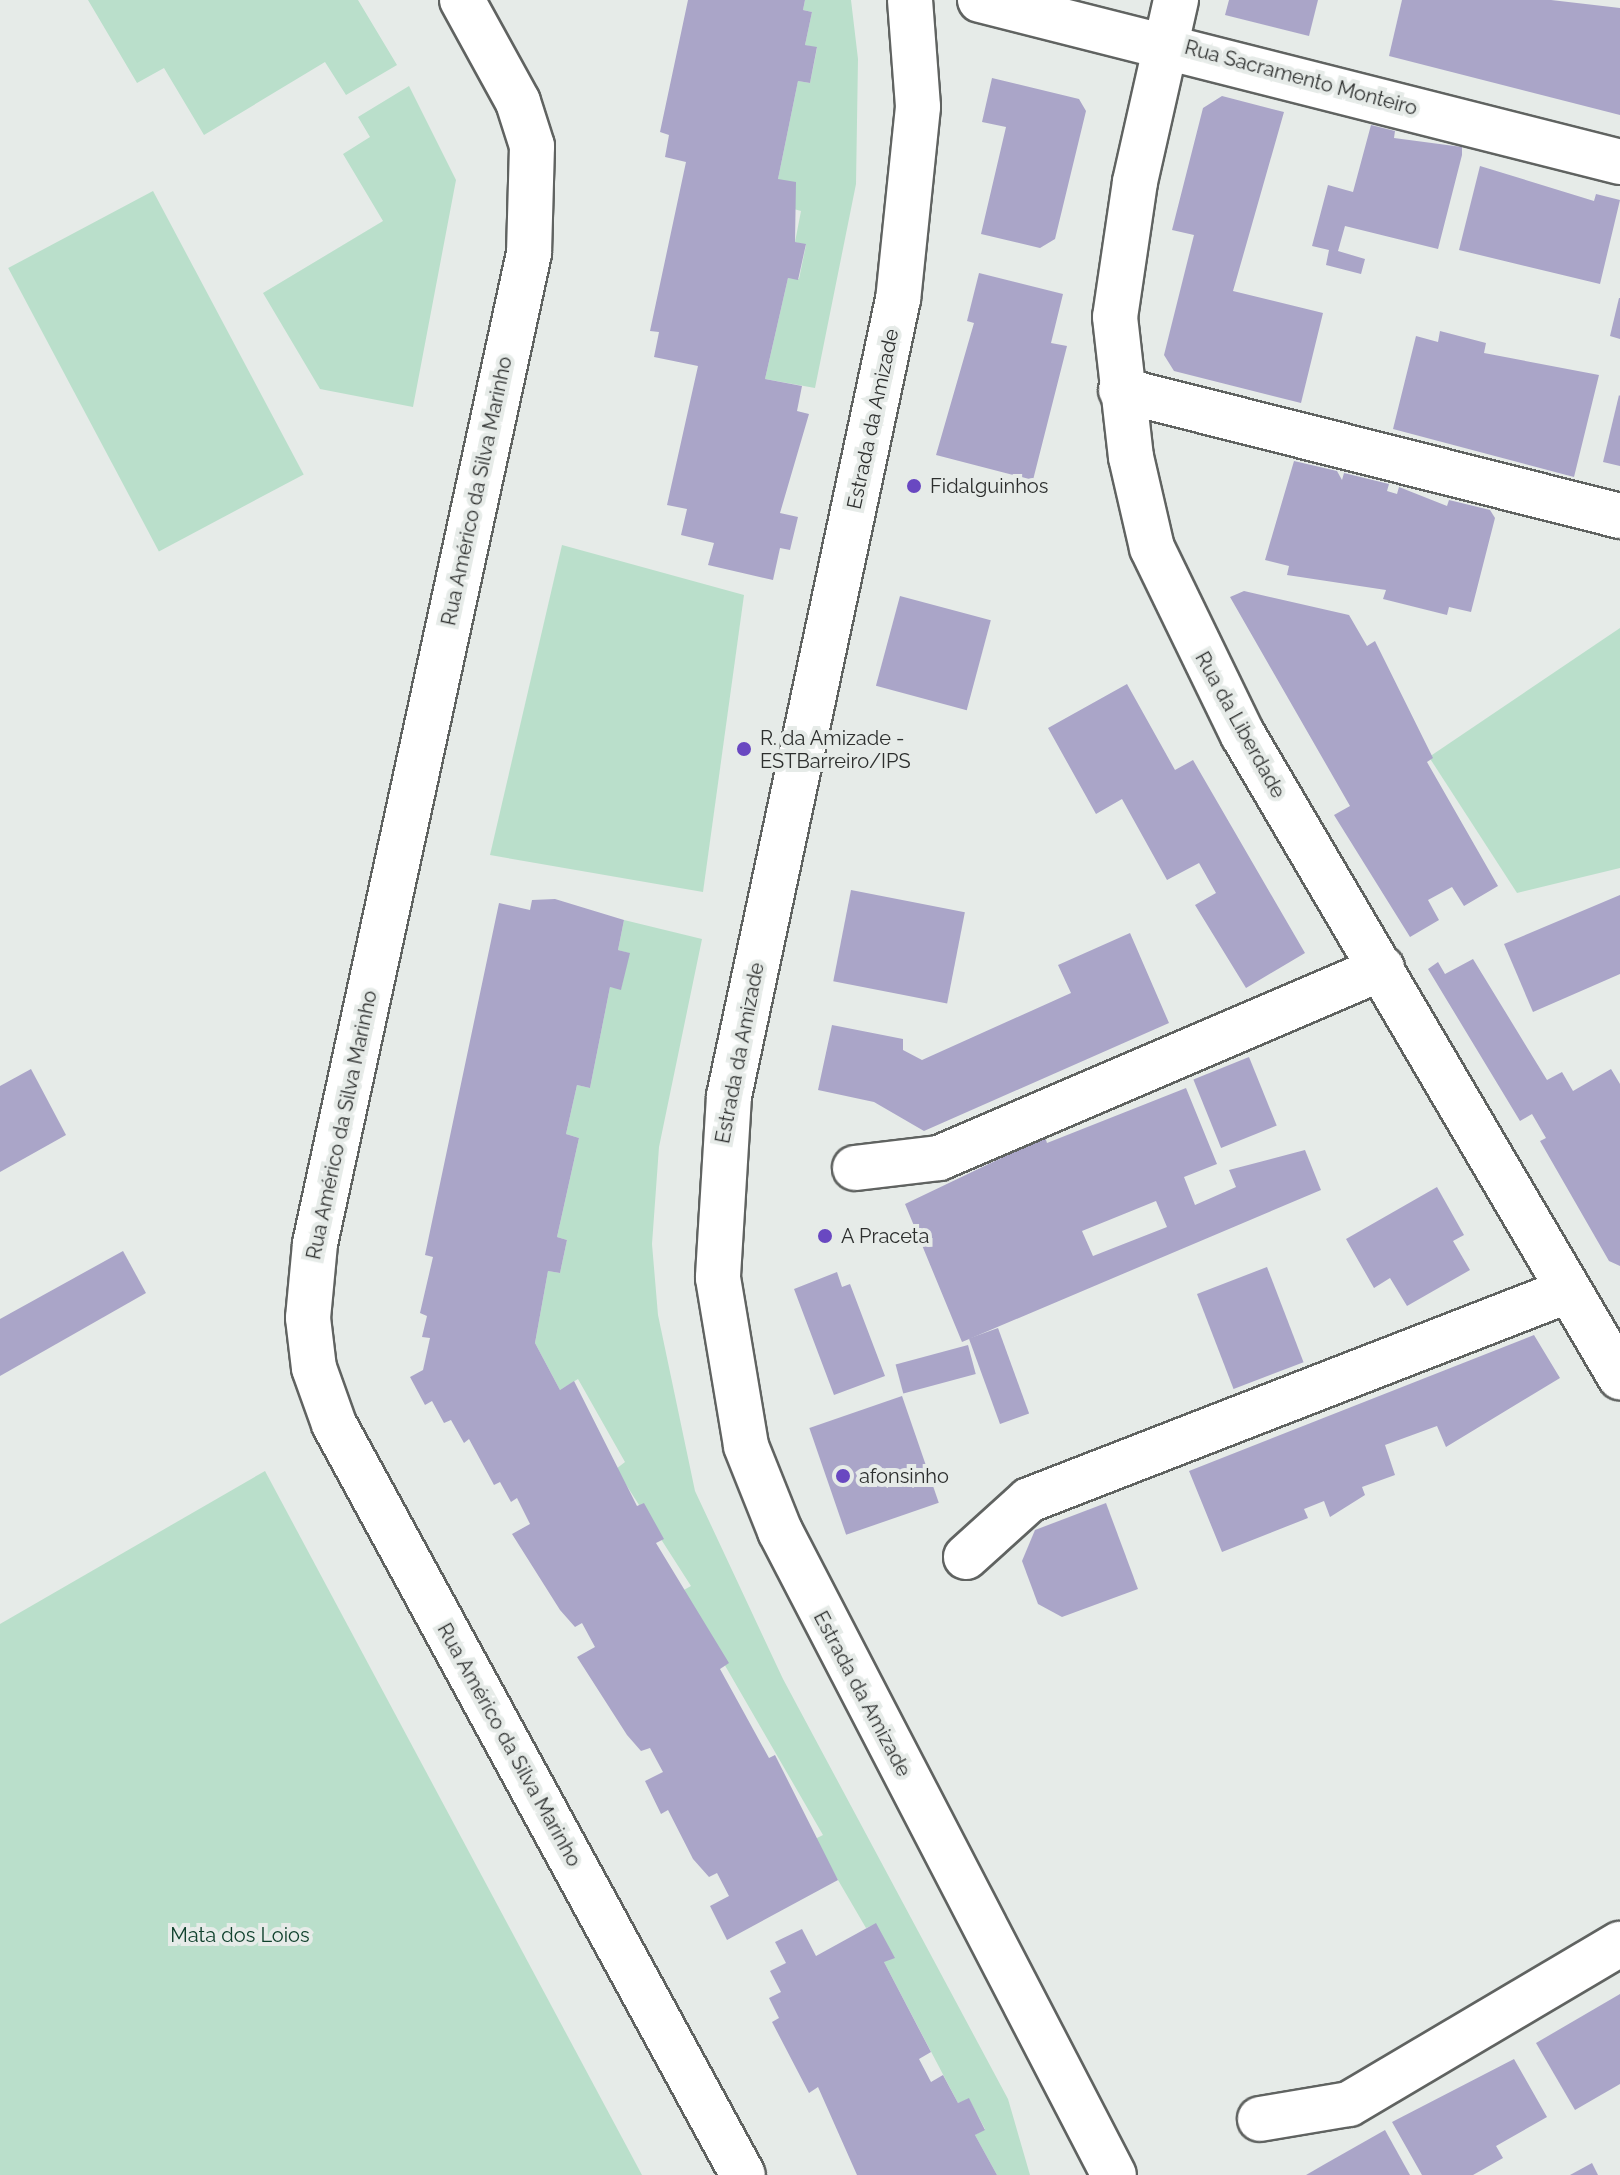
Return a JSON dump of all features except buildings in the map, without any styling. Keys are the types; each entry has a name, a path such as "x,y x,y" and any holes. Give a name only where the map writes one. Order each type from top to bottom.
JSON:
{"street":[{"name":"Rua Américo da Silva Marinho","path":"462,0 518,102 532,146 529,253 315,1244 308,1318 314,1368 334,1424 743,2175"},
{"name":"Estrada da Amizade","path":"910,0 918,107 898,299 729,1096 718,1278 746,1446 780,1531 1114,2175"},
{"name":"Rua Sacramento Monteiro","path":"980,0 1165,43 1620,162"},
{"name":"Rua da Liberdade","path":"1176,0 1165,43 1115,317 1121,390 1138,498 1174,604 1243,735 1620,1377"},
{"path":"1121,390 1620,516"},
{"path":"855,1168 939,1158 1382,968"},
{"path":"966,1557 1029,1500 1567,1291"},
{"path":"1260,2119 1349,2104 1620,1944"}],"green space":[{"path":"88,0 358,0 397,65 346,95 325,62 204,135 164,68 137,83"},
{"path":"805,0 851,0 858,59 856,184 815,388 765,379 788,278 799,279 806,245 795,242 801,211 790,208 778,179 798,81 810,83 817,48 805,45 812,12 803,10"},
{"path":"409,86 456,180 413,407 320,389 263,293 383,221 343,154 370,137 358,117"},
{"path":"153,191 304,474 159,551 8,268"},
{"path":"562,545 744,595 703,892 490,855"},
{"path":"1620,628 1620,868 1517,893 1429,757"},
{"path":"624,920 702,939 659,1147 652,1244 658,1315 695,1491 783,1679 1008,2099 1030,2175 997,2175 975,2135 985,2129 969,2099 958,2103 884,1962 876,1924 866,1928 838,1880 815,1839 823,1835 682,1591 691,1586 616,1469 625,1462 578,1379 560,1390 535,1343 548,1271 560,1273 567,1240 557,1237 579,1138 566,1134 577,1085 590,1088 610,987 621,989 629,953 618,950"},
{"name":"Mata dos Loios","path":"265,1471 642,2175 0,2175 0,1624"}],"place":[{"name":"Fidalguinhos","path":"914,486"},
{"name":"R. da Amizade - ESTBarreiro/IPS","path":"744,749"},
{"name":"A Praceta","path":"825,1236"},
{"name":"afonsinho","path":"843,1476"}]}
